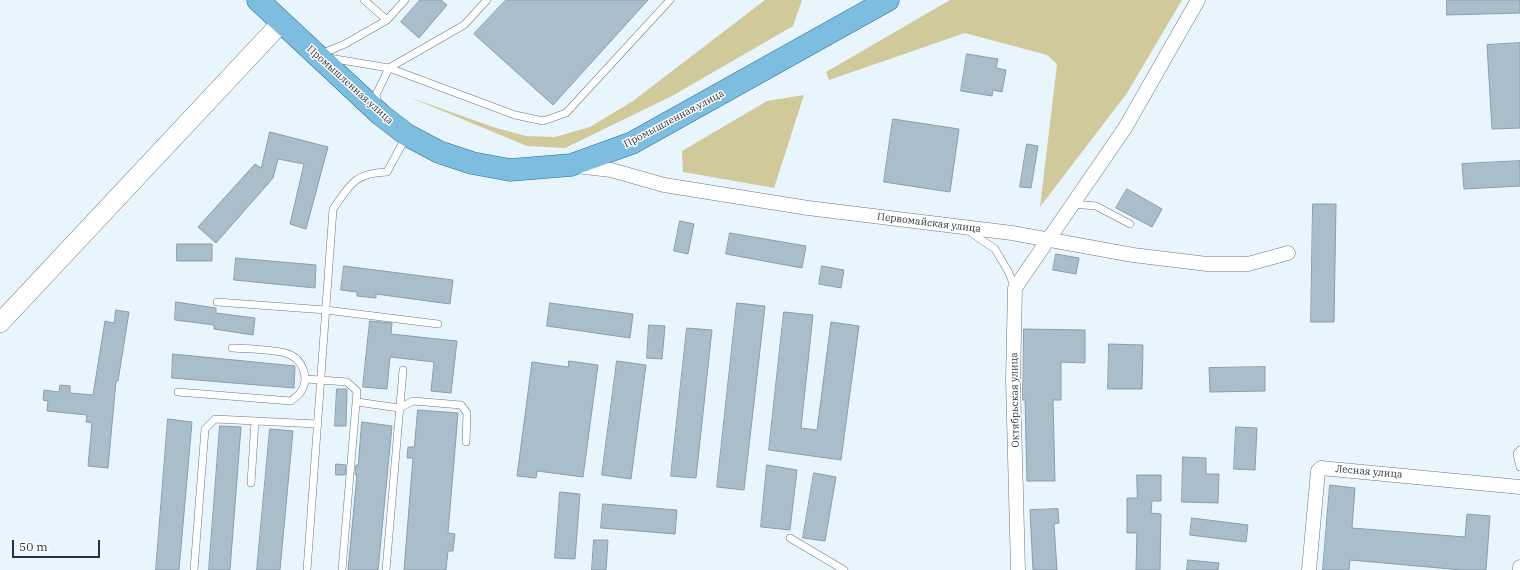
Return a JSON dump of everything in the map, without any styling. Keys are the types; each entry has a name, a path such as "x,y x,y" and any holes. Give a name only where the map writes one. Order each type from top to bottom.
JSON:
{"main road":[{"name":"Промышленная улица","path":"258,0 381,115 407,135 439,152 472,163 510,170 571,165 632,143 888,0"},
{"path":"0,323 281,23"}],"street":[{"path":"1015,288 1125,128 1198,0"},
{"name":"Первомайская улица","path":"571,165 611,170 664,186 808,208 1012,233 1048,241 1133,255 1207,264 1248,264 1288,253"},
{"name":"Октябрьская улица","path":"1015,288 1013,380 1018,570"},
{"name":"Лесная улица","path":"1309,570 1318,471 1321,468 1520,487"}],"lane":[{"path":"364,0 387,20"},
{"path":"317,56 345,44 387,20 405,0"},
{"path":"381,115 376,95 389,68 464,25 487,0"},
{"path":"317,56 389,68 515,115 543,121 566,113 670,0"},
{"path":"307,570 333,209 352,183 371,173 387,172 407,135"},
{"path":"1072,204 1096,206 1130,224"},
{"path":"962,227 995,249 1008,271 1015,288"},
{"path":"217,302 326,310 438,324"},
{"path":"178,392 291,401 300,393 306,379 304,369 296,359 286,353 232,348"},
{"path":"386,570 403,370"},
{"path":"306,379 346,382 356,391 357,402 342,570"},
{"path":"357,402 400,408 413,401 461,405 467,413 466,442"},
{"path":"194,570 205,430 214,419 317,424"},
{"path":"251,483 255,421"},
{"path":"1520,450 1517,454 1520,467"},
{"path":"790,538 844,570"}],"shaded area":[{"path":"765,0 802,0 793,26 672,96 565,148 527,146 409,97 493,127 526,136 555,137 590,127 633,101"},
{"path":"950,0 1182,0 1127,93 1040,207 1057,64 1047,55 965,33 829,80 826,72"},
{"path":"804,95 774,188 683,172 682,151 767,101"}],"building":[{"path":"420,0 441,0 447,5 419,38 401,22"},
{"path":"506,0 648,0 553,105 474,34"},
{"path":"1447,0 1520,0 1520,13 1447,15"},
{"path":"1520,43 1520,128 1492,129 1487,45"},
{"path":"967,54 998,59 996,68 1006,70 1002,92 993,90 992,96 961,91"},
{"path":"893,119 959,129 950,192 884,182"},
{"path":"270,132 328,147 306,229 290,224 304,164 278,159 273,178 216,243 198,227 255,164 261,168"},
{"path":"1027,144 1038,146 1031,188 1020,187"},
{"path":"1520,161 1520,186 1464,189 1462,164"},
{"path":"1127,189 1162,209 1152,227 1116,208"},
{"path":"1313,204 1336,204 1334,322 1311,322"},
{"path":"680,221 694,224 688,254 674,251"},
{"path":"730,233 806,246 802,268 726,254"},
{"path":"177,244 212,244 212,261 177,261"},
{"path":"1056,254 1079,258 1076,274 1053,270"},
{"path":"236,258 316,265 315,288 234,280"},
{"path":"344,266 453,280 450,304 376,294 376,298 357,296 357,292 341,290"},
{"path":"822,266 844,270 841,288 819,284"},
{"path":"176,302 216,308 216,313 255,318 253,335 214,329 214,325 175,320"},
{"path":"550,303 633,314 630,338 547,326"},
{"path":"737,303 765,306 744,490 717,487"},
{"path":"116,310 129,312 118,381 116,381 108,468 88,466 92,423 86,422 87,415 47,411 48,401 43,400 44,390 59,392 60,385 70,386 70,393 93,395 105,321 114,323"},
{"path":"784,312 813,315 801,428 817,430 831,322 859,326 841,460 769,450"},
{"path":"370,321 392,323 391,334 457,341 451,393 431,391 434,362 390,357 387,389 363,387"},
{"path":"649,325 665,326 662,359 647,358"},
{"path":"687,328 712,330 696,478 671,476"},
{"path":"1024,329 1085,330 1085,363 1061,362 1061,400 1053,400 1055,481 1027,481 1025,400 1023,400"},
{"path":"1109,344 1143,345 1142,389 1108,389"},
{"path":"173,354 295,366 294,388 172,378"},
{"path":"569,361 598,365 583,477 537,471 536,478 517,476 532,362 568,367"},
{"path":"617,361 646,365 631,479 602,475"},
{"path":"1265,367 1265,391 1210,392 1209,368"},
{"path":"337,389 347,389 346,426 335,426"},
{"path":"418,410 458,413 448,533 455,534 453,551 448,551 446,570 404,570 413,458 407,458 408,447 414,447"},
{"path":"168,419 192,422 179,570 156,570"},
{"path":"362,422 392,426 378,570 348,570 357,475 355,475 356,465 358,465"},
{"path":"220,426 241,427 230,570 209,570"},
{"path":"1236,427 1257,428 1255,470 1234,469"},
{"path":"270,429 293,431 280,570 257,570"},
{"path":"1183,457 1206,458 1206,474 1219,474 1218,503 1182,502"},
{"path":"336,464 346,465 345,475 336,475"},
{"path":"767,465 797,470 790,530 761,527"},
{"path":"814,473 836,477 825,541 803,538"},
{"path":"1137,475 1161,475 1161,501 1152,501 1151,513 1161,514 1160,570 1136,570 1137,533 1127,533 1127,498 1137,498"},
{"path":"1330,485 1355,488 1352,528 1465,537 1467,514 1490,516 1486,570 1462,570 1350,560 1349,570 1323,570"},
{"path":"560,492 580,494 575,559 555,558"},
{"path":"603,504 677,510 675,534 601,528"},
{"path":"1058,509 1059,523 1054,524 1057,570 1033,570 1030,510"},
{"path":"1192,518 1248,525 1246,542 1190,535"},
{"path":"594,540 608,540 606,570 592,570"},
{"path":"1188,560 1219,563 1218,570 1187,570"}]}
